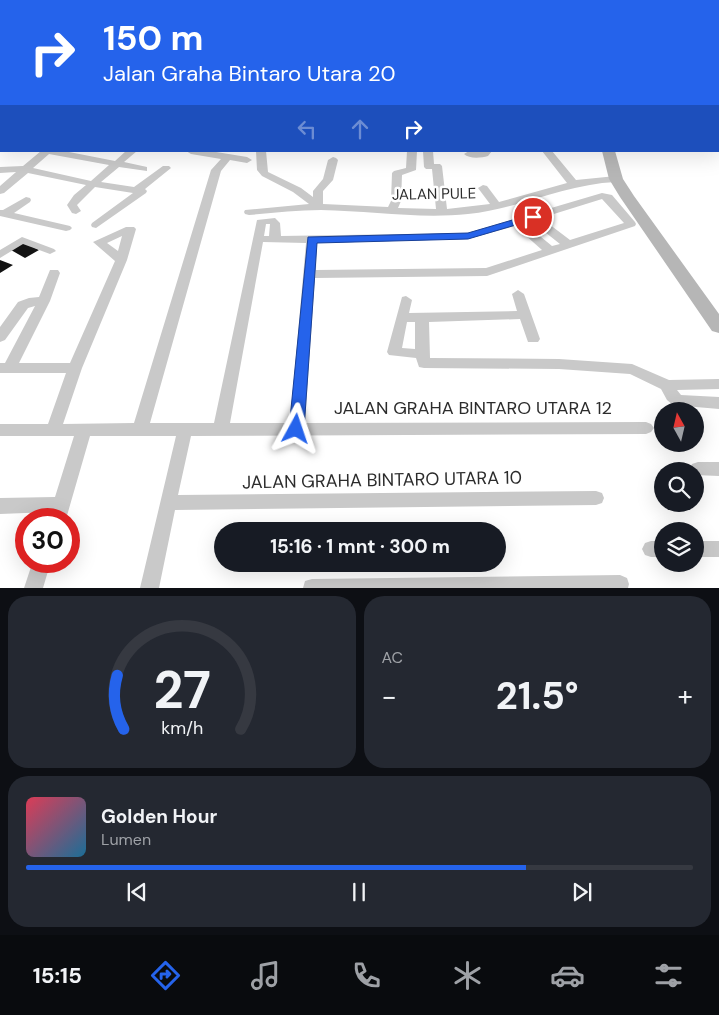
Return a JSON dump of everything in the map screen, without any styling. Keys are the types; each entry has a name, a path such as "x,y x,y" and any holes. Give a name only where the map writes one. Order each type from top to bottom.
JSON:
{"main road":[{"path":"608,152 616,179 626,197 719,327"}],"street":[{"path":"0,191 46,152"},
{"path":"52,152 144,170"},
{"path":"76,210 72,209 72,205 93,184 131,152"},
{"path":"197,152 247,160"},
{"path":"261,152 262,170 265,174 297,190 319,206"},
{"path":"392,210 396,201 397,173 411,170 412,152"},
{"path":"428,152 429,167 437,166 442,211"},
{"path":"469,154 486,154 487,152"},
{"path":"548,152 573,183"},
{"path":"140,430 216,170 227,157"},
{"path":"319,206 318,191 328,180 334,160"},
{"path":"136,190 166,168"},
{"path":"0,170 25,169 93,184 142,192 96,225"},
{"name":"JALAN PULE","path":"249,212 319,206 392,210 468,211 510,204 573,183 616,179"},
{"path":"483,188 497,206"},
{"path":"258,239 312,240 468,236 605,196 631,224 487,272 310,274"},
{"path":"3,213 26,200"},
{"path":"3,213 66,228"},
{"path":"533,217 569,245"},
{"path":"220,429 261,222 271,220 275,223 275,239"},
{"path":"517,222 551,251"},
{"path":"35,230 45,223"},
{"path":"1,253 22,240 45,249"},
{"path":"296,429 312,240"},
{"path":"53,430 75,368 121,260"},
{"path":"4,368 44,301 54,273"},
{"path":"518,294 533,339"},
{"path":"406,300 394,352 422,354"},
{"path":"0,337 18,309 25,303 44,301"},
{"path":"402,318 524,315"},
{"path":"422,317 422,354 424,363 559,364 632,368 667,385 719,384"},
{"path":"4,368 75,368"},
{"path":"667,385 672,396 681,402 719,403"},
{"name":"JALAN GRAHA BINTARO UTARA 12","path":"0,430 646,428"},
{"path":"149,588 185,429"},
{"path":"60,508 84,430"},
{"path":"704,469 719,469"},
{"name":"JALAN GRAHA BINTARO UTARA 10","path":"168,503 596,498"},
{"path":"0,506 24,508"},
{"path":"704,549 719,549"},
{"path":"33,588 38,573"},
{"path":"312,588 620,584"}],"building":[{"path":"24,242 39,250 25,258 11,250"},
{"path":"0,260 13,265 0,273"}],"route":[{"path":"296,429 312,240 468,236 533,217"}]}
